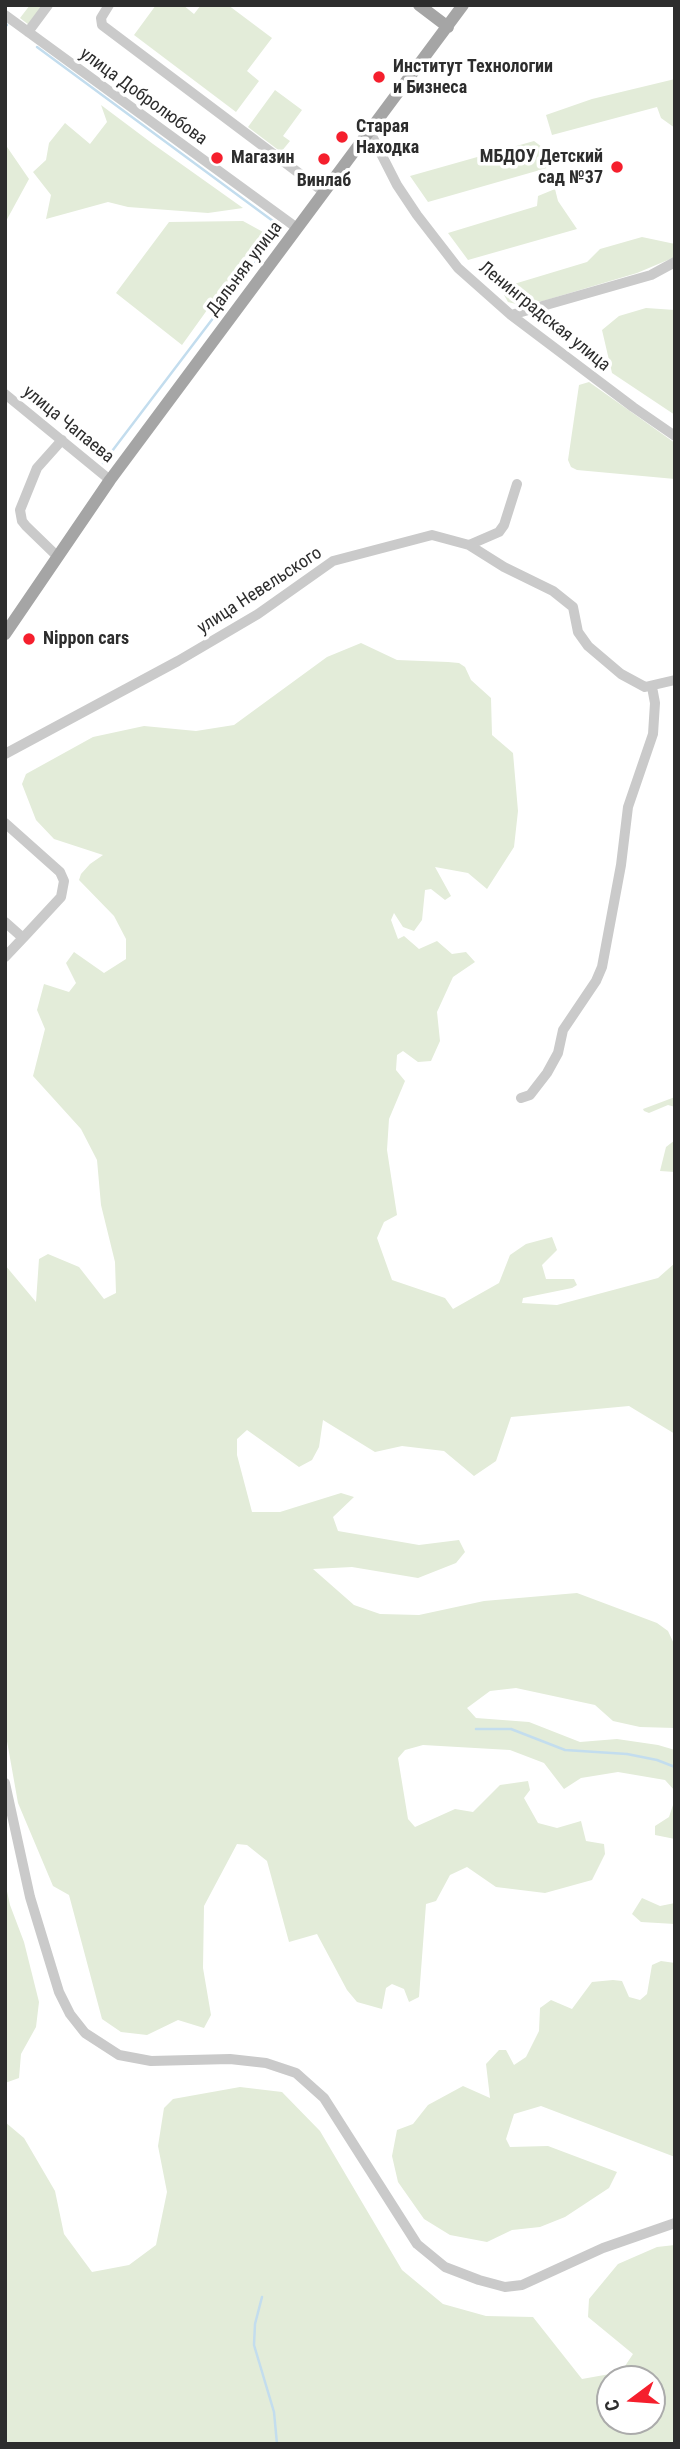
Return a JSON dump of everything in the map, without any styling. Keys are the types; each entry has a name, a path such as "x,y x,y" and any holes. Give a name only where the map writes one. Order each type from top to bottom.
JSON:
{"main road":[{"path":"419,5 448,27"},
{"name":"Дальняя улица","path":"5,634 110,480 464,5"}],"street":[{"path":"28,32 48,5"},
{"path":"110,5 100,20 102,25 324,191"},
{"name":"улица Добролюбова","path":"5,15 297,228"},
{"name":"Ленинградская улица","path":"370,132 397,185 458,268 511,316 675,436"},
{"path":"511,316 651,275 675,262"},
{"name":"улица Чапаева","path":"5,394 110,480"},
{"path":"58,557 26,526 20,510 37,468 62,440"},
{"path":"469,545 499,532 517,484"},
{"name":"улица Невельского","path":"5,754 178,661 258,614 333,561 432,535 469,545 504,567 553,591 573,607 578,632 588,646 638,685 652,687"},
{"path":"522,1097 530,1095 547,1073 558,1054 563,1030 596,981 602,967 621,865 628,807 653,734 655,703 652,687 675,680"},
{"path":"5,823 60,872 64,881 61,897 5,957"},
{"path":"5,922 23,937"},
{"path":"5,1783 30,1897 60,1992 70,2014 85,2033 120,2056 151,2061 230,2059 266,2063 296,2073 324,2098 417,2244 445,2267 479,2280 505,2287 522,2285 603,2248 675,2224"}],"green space":[{"path":"30,5 43,5 29,25 20,18"},
{"path":"156,5 183,5 194,14 201,5 228,5 272,38 247,71 259,81 236,112 134,35"},
{"path":"675,79 675,128 661,118 657,107 552,135 546,115 592,99"},
{"path":"275,90 302,110 283,136 290,141 281,152 248,127"},
{"path":"101,105 243,208 208,213 128,207 108,202 46,219 51,195 33,172 46,160 49,143 65,123 90,144 107,122"},
{"path":"534,141 542,147 547,168 428,202 410,176"},
{"path":"5,144 29,179 5,223"},
{"path":"555,189 558,201 577,229 468,260 448,233 537,206 538,196"},
{"path":"243,221 263,232 182,345 116,293 169,222"},
{"path":"642,237 675,244 675,257 637,273 543,301 516,304 508,302 504,295 504,287 587,262 600,249"},
{"path":"646,308 675,310 675,415 612,373 602,330 619,316"},
{"path":"589,382 675,443 675,479 577,470 571,467 568,460 579,385"},
{"path":"361,643 397,660 459,663 465,667 471,680 491,698 492,735 513,753 518,811 514,847 487,889 468,873 435,867 451,896 445,900 431,889 425,890 422,920 414,931 403,927 394,913 391,920 398,939 404,936 419,949 437,941 452,954 466,952 475,962 453,977 437,1012 440,1041 431,1061 418,1062 403,1051 397,1055 396,1070 405,1081 389,1119 387,1150 397,1215 384,1222 377,1238 392,1280 445,1298 453,1309 499,1283 510,1255 526,1244 552,1237 557,1250 542,1265 546,1279 574,1279 577,1285 523,1298 522,1303 557,1305 658,1278 675,1263 675,1434 629,1406 511,1417 496,1461 474,1476 444,1451 402,1446 375,1452 323,1420 319,1447 312,1460 299,1467 247,1430 237,1439 237,1455 252,1512 280,1512 341,1493 354,1497 333,1517 338,1531 419,1545 459,1540 465,1552 456,1563 418,1578 352,1567 313,1569 354,1605 380,1614 419,1615 484,1601 577,1593 657,1623 668,1631 675,1646 675,1728 640,1727 613,1721 595,1705 516,1688 490,1691 467,1708 476,1718 529,1722 580,1742 617,1739 675,1750 675,1791 665,1780 618,1772 581,1778 564,1789 544,1763 510,1750 423,1745 405,1750 398,1758 408,1819 415,1827 455,1809 473,1812 500,1785 528,1781 530,1790 524,1798 538,1823 557,1828 581,1821 586,1841 604,1844 605,1854 592,1880 545,1893 496,1887 467,1867 450,1875 436,1901 426,1904 419,1997 409,2002 404,1989 392,1984 386,1988 382,2009 357,2002 347,1990 317,1934 289,1942 267,1861 247,1845 237,1844 204,1906 203,1968 211,2015 204,2028 178,2020 147,2035 121,2032 102,2019 69,1895 53,1886 18,1803 5,1730 5,1265 36,1302 39,1259 48,1254 79,1267 104,1299 116,1293 115,1262 101,1205 97,1160 81,1129 33,1076 45,1029 37,1010 44,984 69,992 76,983 66,963 74,952 104,973 126,959 126,939 114,916 79,880 90,864 103,855 54,839 36,820 22,784 26,774 93,737 144,726 196,731 234,725 327,657"},
{"path":"675,1097 675,1107 668,1105 649,1113 643,1109"},
{"path":"675,1140 675,1172 660,1171 666,1147"},
{"path":"675,1799 675,1839 655,1835 655,1826 669,1817"},
{"path":"5,1882 39,2002 36,2027 21,2054 19,2078 5,2083"},
{"path":"642,1898 660,1906 675,1903 675,1924 641,1922 632,1914"},
{"path":"661,1961 675,1963 675,2157 541,2106 514,2114 506,2139 510,2147 548,2146 617,2172 609,2188 565,2217 540,2227 512,2230 487,2242 450,2235 424,2219 398,2182 392,2156 397,2130 413,2124 428,2105 463,2086 490,2098 486,2064 499,2050 506,2050 514,2065 526,2057 539,2031 540,2008 551,2000 572,2009 592,1982 613,1980 622,1981 629,1997 640,2000 647,1994 652,1965"},
{"path":"240,2087 282,2092 320,2131 402,2270 443,2304 486,2316 533,2317 582,2379 596,2376 596,2435 666,2435 666,2365 626,2365 633,2354 588,2317 589,2299 618,2264 657,2247 675,2245 675,2444 5,2444 5,2122 24,2138 55,2191 64,2234 92,2272 129,2265 156,2245 167,2192 158,2146 164,2108 173,2099"}],"waterway":[{"path":"37,47 281,227"},
{"path":"103,463 277,234"},
{"path":"476,1729 511,1729 565,1750 627,1754 675,1767"},
{"path":"262,2297 255,2324 254,2345 274,2412 277,2444"}],"place":[{"name":"Институт Технологии и Бизнеса","path":"379,77"},
{"name":"Старая Находка","path":"342,137"},
{"name":"Магазин","path":"217,158"},
{"name":"Винлаб","path":"324,159"},
{"name":"МБДОУ Детский сад №37","path":"617,167"},
{"name":"Nippon cars","path":"29,639"}]}
